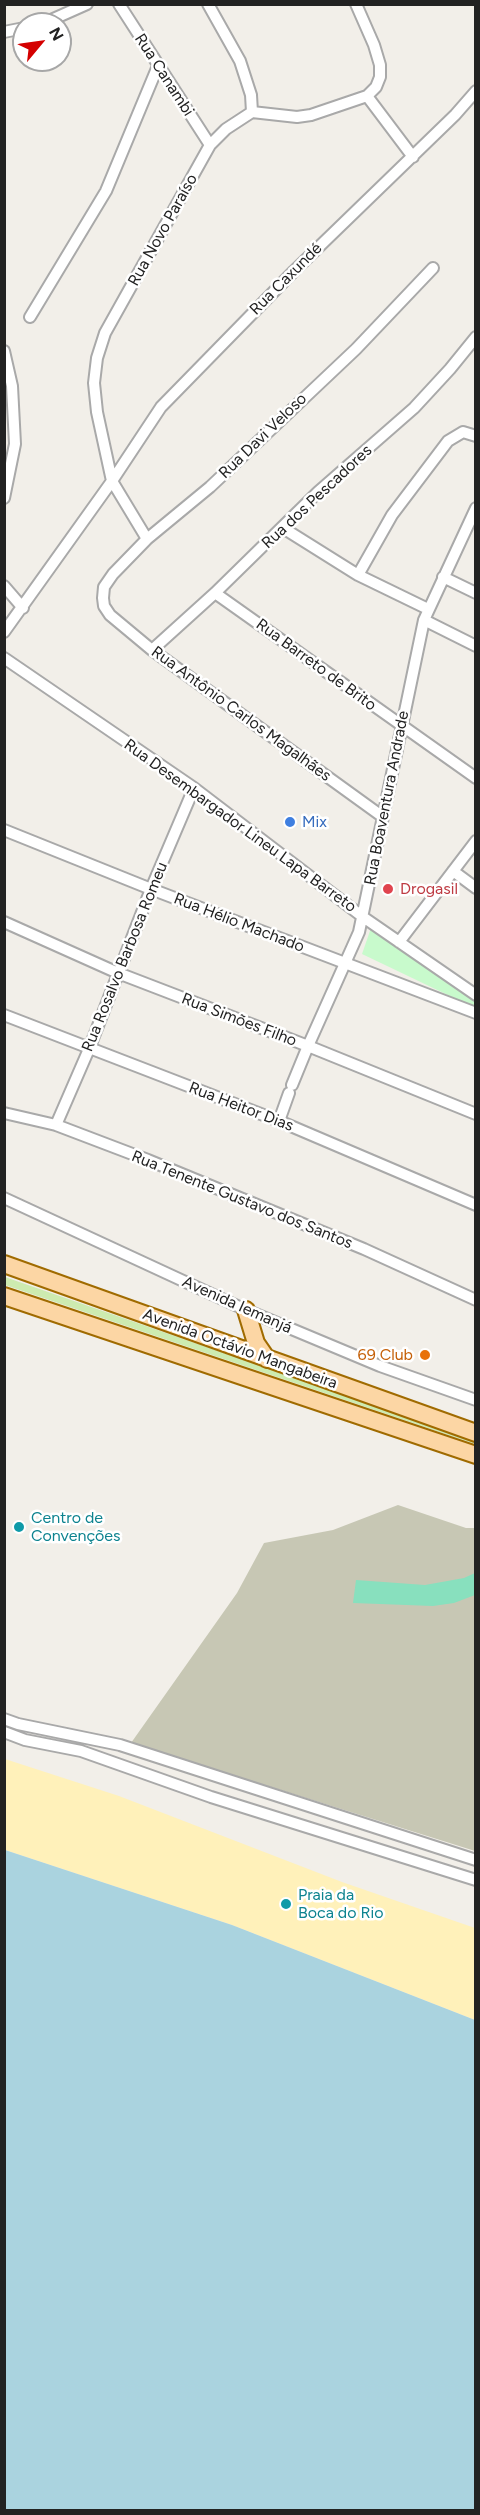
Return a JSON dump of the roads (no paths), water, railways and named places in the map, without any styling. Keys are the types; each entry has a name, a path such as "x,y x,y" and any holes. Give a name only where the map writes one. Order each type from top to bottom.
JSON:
{"main road":[{"name":"Avenida Octávio Mangabeira","path":"4,1264 476,1433"},
{"name":"Avenida Octávio Mangabeira","path":"4,1296 476,1455"},
{"path":"246,1310 256,1343 267,1359"}],"street":[{"path":"69,12 87,4"},
{"name":"Rua Canambi","path":"119,4 210,146"},
{"path":"208,4 247,77 252,112 297,117 311,115 367,96 376,87 380,77 380,65 356,4"},
{"path":"30,317 106,191 158,66"},
{"name":"Rua Caxundé","path":"112,481 161,407 294,271 412,157 476,91"},
{"path":"367,96 412,157"},
{"name":"Rua Novo Paraíso","path":"147,539 112,481 97,412 94,382 97,358 105,333 210,146 234,123 252,112"},
{"name":"Rua Davi Veloso","path":"104,606 104,587 113,574 147,539 210,487 356,349 433,268"},
{"name":"Rua dos Pescadores","path":"152,650 215,593 318,492 414,408 476,337"},
{"path":"4,351 15,413 15,444 4,498"},
{"path":"358,575 392,514 448,441 463,432 476,435"},
{"path":"4,632 112,481"},
{"name":"Rua Boaventura Andrade","path":"279,1120 308,1046 346,963 363,917 400,726 426,614 476,508"},
{"path":"283,528 476,646"},
{"path":"443,577 476,593"},
{"path":"4,586 23,608"},
{"name":"Rua Barreto de Brito","path":"215,593 476,778"},
{"name":"Rua Antônio Carlos Magalhães","path":"104,606 119,623 152,650 383,817"},
{"name":"Rua Desembargador Lineu Lapa Barreto","path":"4,658 194,788 363,917 476,995"},
{"name":"Rua Rosalvo Barbosa Romeu","path":"56,1125 194,788"},
{"name":"Rua Hélio Machado","path":"4,830 151,889 476,1013"},
{"path":"399,942 476,841"},
{"path":"453,871 476,888"},
{"name":"Rua Simões Filho","path":"4,922 118,973 476,1114"},
{"name":"Rua Heitor Dias","path":"4,1015 279,1120 476,1205"},
{"name":"Rua Tenente Gustavo dos Santos","path":"4,1113 56,1125 290,1219 476,1299"},
{"name":"Avenida Iemanjá","path":"4,1198 246,1310 380,1366 476,1400"},
{"path":"4,1719 18,1724 120,1744 476,1860"},
{"path":"4,1732 25,1740 81,1751 212,1797 476,1880"}],"water":[{"path":"5,1850 232,1925 475,2020 475,2510 5,2510"}],"place":[{"name":"Mix","path":"290,822"},
{"name":"Drogasil","path":"388,889"},
{"name":"69 Club","path":"425,1355"},
{"name":"Centro de Convenções","path":"19,1527"},
{"name":"Praia da Boca do Rio","path":"286,1904"}]}
